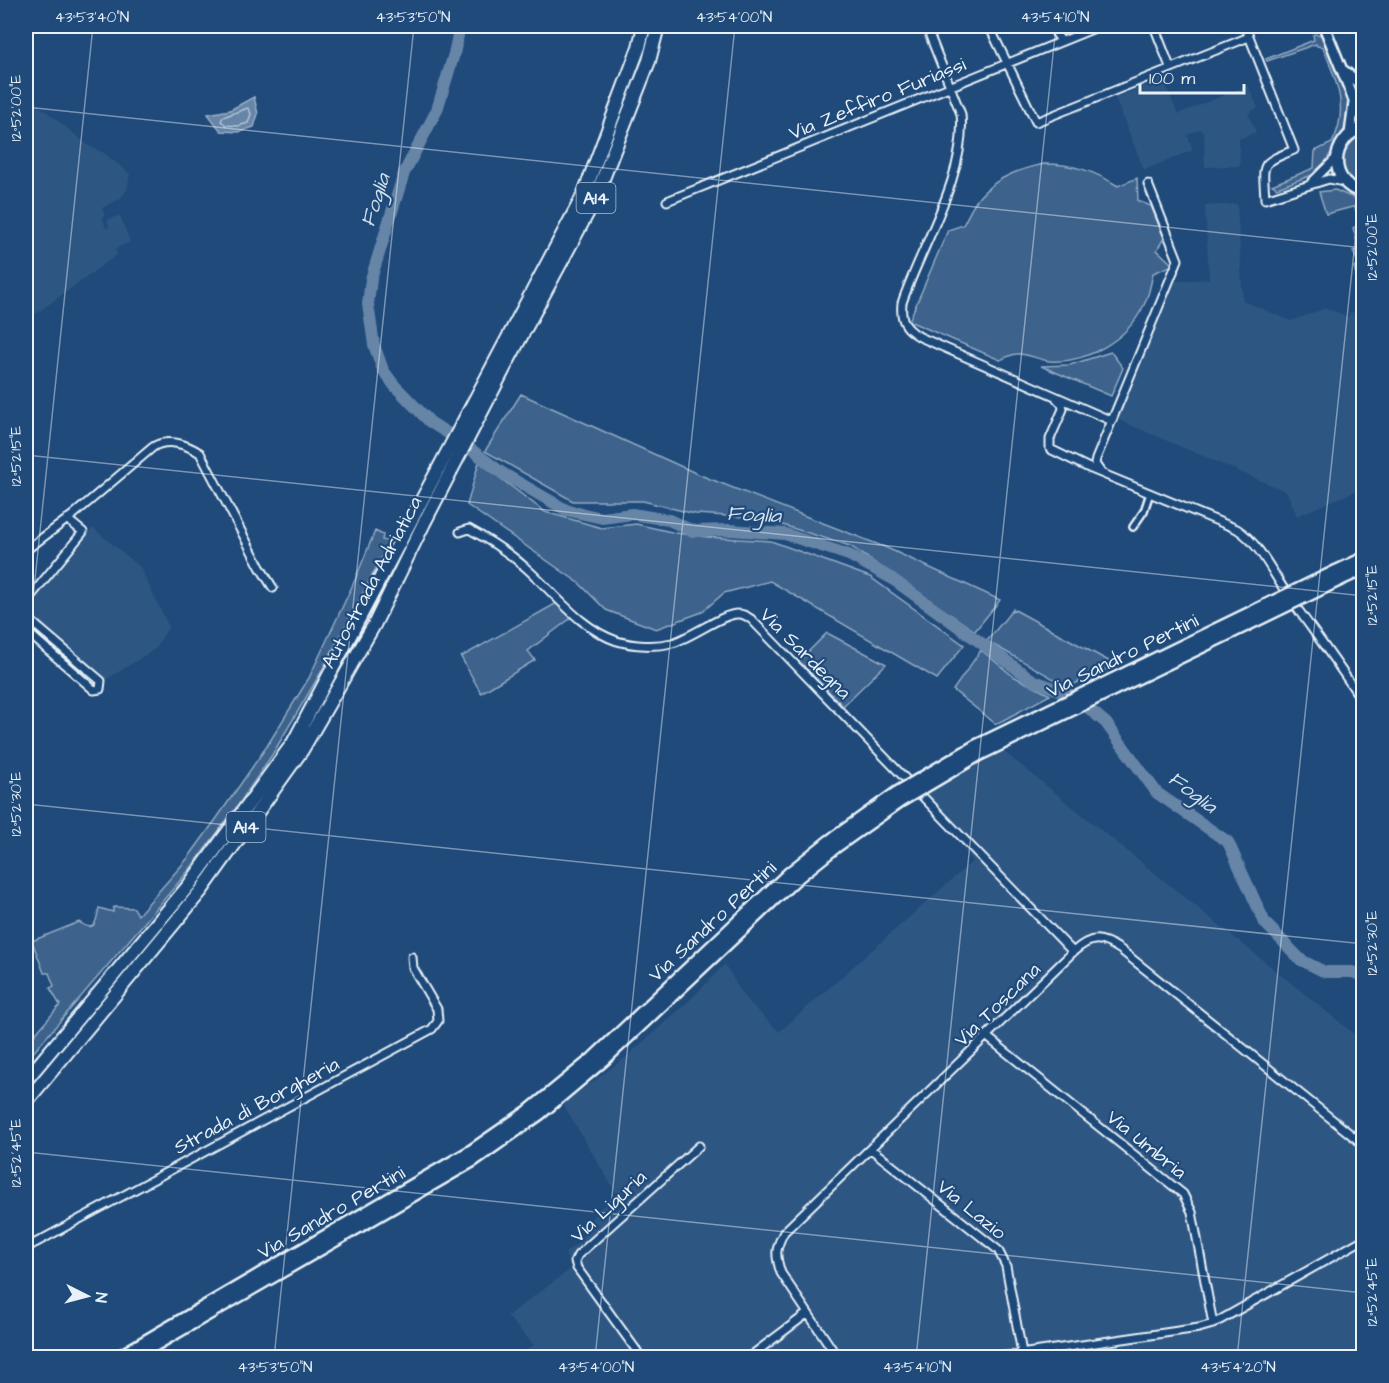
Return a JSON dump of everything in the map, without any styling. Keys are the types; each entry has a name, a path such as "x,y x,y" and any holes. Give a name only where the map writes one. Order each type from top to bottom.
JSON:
{"highway":[{"name":"Autostrada Adriatica","path":"26,1080 189,885 293,744 419,521 583,196 639,47 644,26"},
{"name":"Autostrada Adriatica","path":"504,356 595,199 649,61 658,26"},
{"name":"Autostrada Adriatica","path":"26,1102 201,891 302,750 374,625 419,521"}],"main road":[{"path":"1362,195 1345,183 1340,175 1337,157 1339,148 1350,134 1364,128"},
{"name":"Via Sandro Pertini","path":"116,1358 469,1152 527,1112 593,1058 789,873 829,841 899,797 1338,576 1364,558"},
{"name":"Via Sandro Pertini","path":"1338,576 1364,569"},
{"name":"Via Sandro Pertini","path":"133,1358 473,1161 540,1114 603,1061 796,879 899,797"}],"street":[{"path":"926,26 962,114 962,126 953,180 906,291 902,303 903,323 909,331 920,337 1112,421"},
{"path":"989,26 1036,122 1249,37"},
{"path":"1051,26 1061,41"},
{"name":"Via Zeffiro Furiassi","path":"667,201 1100,26"},
{"path":"1154,26 1170,68"},
{"path":"1245,26 1294,150 1269,160 1265,164 1265,199 1329,179 1345,183"},
{"path":"1324,26 1354,100 1364,115"},
{"path":"1340,67 1364,87"},
{"path":"1350,134 1354,100"},
{"path":"1308,185 1337,157"},
{"path":"1102,473 1095,464 1178,260 1148,184"},
{"path":"1055,397 1062,404 1063,409 1050,440 1050,449 1237,529 1247,536 1255,544 1280,584 1364,704"},
{"path":"26,550 153,447 161,442 179,444 200,453 273,588"},
{"path":"1133,527 1144,511 1150,493"},
{"path":"26,602 83,532 67,519"},
{"name":"Via Sardegna","path":"460,532 469,529 501,547 578,618 617,641 652,645 673,643 730,615 738,614 751,619 1074,952"},
{"path":"26,617 102,681 100,688 94,690 26,631"},
{"name":"Via Toscana","path":"838,1358 781,1273 776,1258 777,1246 784,1232 986,1036 1089,940 1108,941 1121,950 1364,1145"},
{"name":"Strada di Borgheria","path":"26,1248 432,1029 438,1021 437,1010 413,968 412,957"},
{"name":"Via Umbria","path":"986,1036 1183,1194 1192,1212 1213,1324"},
{"name":"Via Liguria","path":"642,1358 577,1268 575,1261 578,1255 699,1146"},
{"name":"Via Lazio","path":"871,1149 998,1250 1005,1266 1022,1353"},
{"path":"992,1358 1199,1328 1213,1324 1364,1239"},
{"path":"748,1358 757,1355 808,1313"}],"shaded area":[{"path":"1313,35 1322,35 1349,100 1351,107 1347,127 1325,163 1312,175 1277,188 1272,185 1314,168 1315,151 1332,143 1340,118 1339,95 1323,47 1316,44 1267,61 1266,59 1314,40"},
{"path":"1163,79 1178,114 1248,85 1258,108 1248,113 1256,132 1239,139 1240,166 1205,167 1204,135 1201,129 1187,135 1193,150 1144,170 1115,98"},
{"path":"26,95 89,146 104,153 130,174 127,190 120,199 102,208 105,216 102,217 106,228 109,227 107,220 120,215 130,242 115,249 117,255 26,321"},
{"path":"1363,132 1363,188 1346,176 1341,160 1347,145"},
{"path":"1044,164 1083,169 1118,186 1137,178 1138,201 1151,206 1164,238 1157,250 1173,265 1153,273 1146,301 1128,329 1105,347 1078,358 1049,361 1017,354 1000,360 909,321 948,230 963,225 977,199 1001,179 1026,168"},
{"path":"1335,190 1356,199 1360,205 1326,214 1319,192"},
{"path":"1237,204 1243,301 1291,321 1326,308 1348,317 1351,311 1358,316 1360,351 1356,366 1363,386 1361,396 1364,402 1363,488 1297,516 1287,492 1116,419 1174,281 1209,279 1205,206"},
{"path":"1362,206 1363,368 1356,284 1358,282 1354,267 1359,265 1353,251 1359,249 1353,228 1361,224 1355,208"},
{"path":"1111,352 1123,368 1111,396 1041,366 1070,365"},
{"path":"521,394 700,475 887,548 1000,600 975,631 850,546 760,518 695,514 643,501 573,501 485,451"},
{"path":"479,462 545,512 602,528 636,524 707,537 771,541 870,577 964,645 937,679 770,581 724,593 702,612 656,629 606,610 579,583 467,505"},
{"path":"93,528 140,567 169,627 157,645 158,647 106,680 26,612 26,609"},
{"path":"375,531 383,535 382,540 390,542 320,674 272,755 239,804 190,869 26,1061 26,1045 60,1005 50,988 54,986 49,973 44,973 32,941 79,922 89,927 92,926 96,921 99,908 113,912 115,907 134,908 138,915 188,858 267,746 309,678 355,580"},
{"path":"557,603 571,618 528,651 535,660 481,693 461,657"},
{"path":"1013,609 1116,665 1068,687 987,641"},
{"path":"827,633 886,664 843,706 799,661"},
{"path":"981,650 1013,676 1050,695 996,724 953,690"},
{"path":"1003,751 1363,1041 1363,1357 517,1357 534,1345 507,1316 571,1269 565,1253 582,1240 585,1226 601,1207 606,1205 611,1212 623,1205 563,1104 625,1058 691,999 725,964 742,995 779,1032 973,861 944,823 920,798"}],"water":[{"path":"254,97 258,114 254,127 239,132 221,131 208,114 230,110"}],"waterway":[{"name":"Foglia","path":"460,26 437,110 404,173 371,279 368,304 374,345 383,370 394,385 430,422 460,441 502,473 566,510 602,518 632,514 669,520 693,531 730,530 785,534 849,555 891,578 1034,681 1073,695 1106,723 1157,793 1228,842 1265,923 1301,960 1325,972 1352,972 1364,976"}]}
